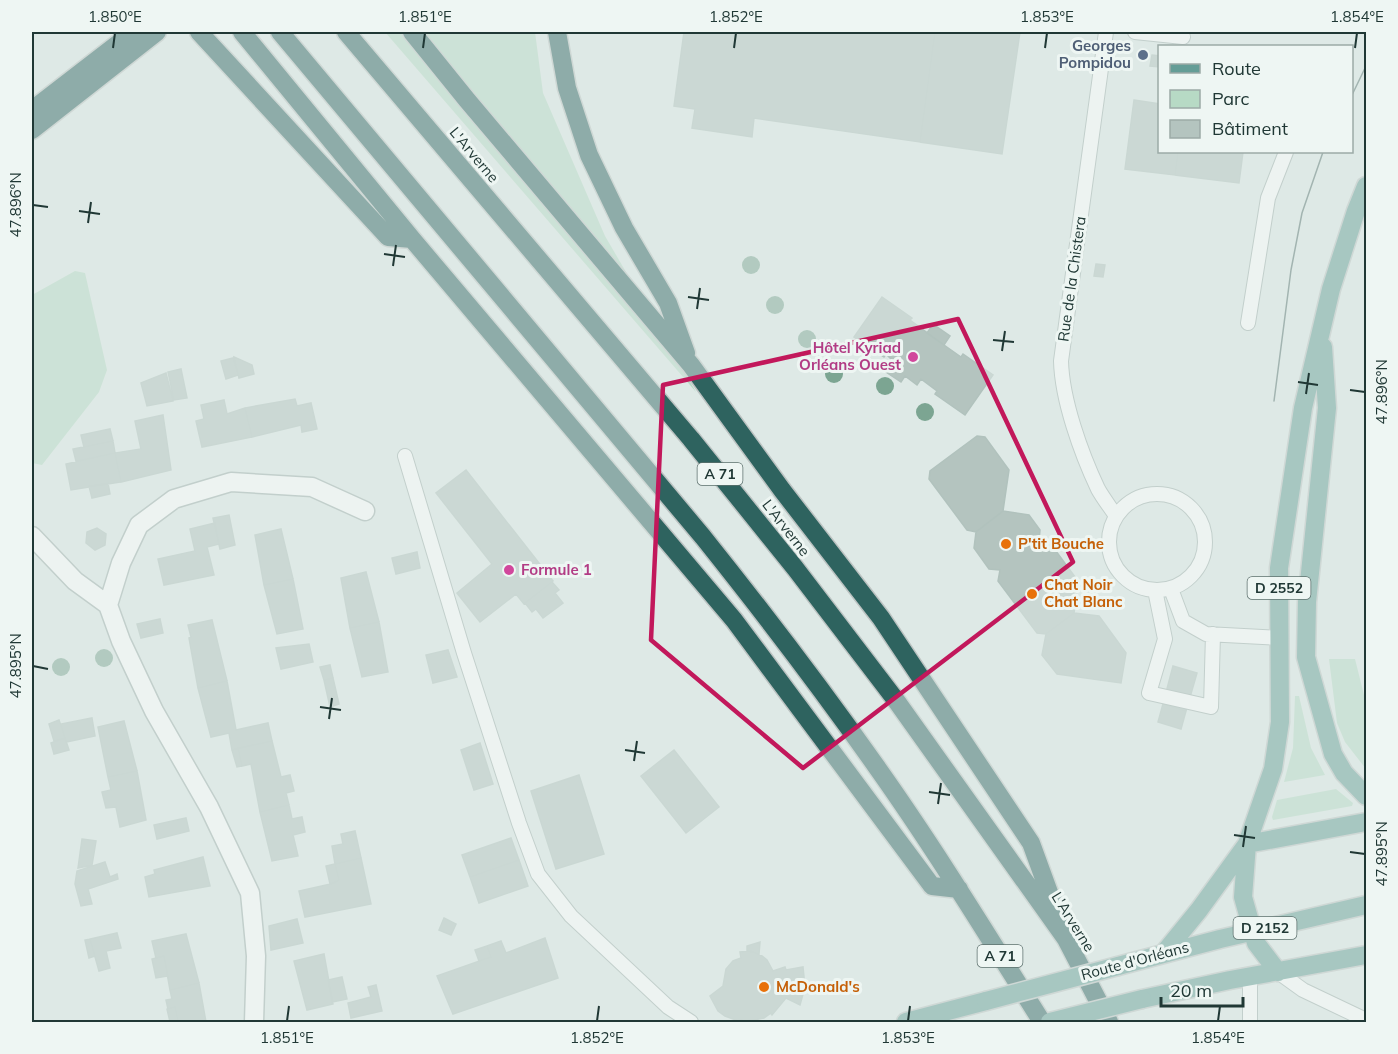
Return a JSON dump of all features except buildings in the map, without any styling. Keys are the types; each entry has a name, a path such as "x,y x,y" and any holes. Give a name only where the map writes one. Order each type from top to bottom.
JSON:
{"highway":[{"path":"32,110 133,32"},
{"path":"32,130 157,32"},
{"path":"199,32 388,237 412,239"},
{"path":"242,32 412,239 734,620 932,886 959,889"},
{"name":"A 71","path":"280,32 747,591 876,766 959,889 1042,1023"},
{"name":"L'Arverne","path":"346,32 691,439 795,568 895,699 1066,939 1109,1023"},
{"path":"412,32 691,366 782,490 881,618 1031,843 1066,939"},
{"path":"557,32 567,88 589,155 624,228 668,303 691,366"}],"main road":[{"name":"D 2552","path":"1247,844 1273,769 1280,723 1279,568 1303,408 1331,289 1366,186"},
{"name":"D 2552","path":"1322,332 1328,408 1307,602 1306,657 1333,754 1344,773 1366,796"},
{"path":"1164,953 1247,844 1366,822"},
{"path":"1247,844 1243,897 1256,943 1278,972"},
{"name":"Route d'Orléans","path":"906,1023 1164,953 1366,905"},
{"path":"1050,1023 1142,999 1366,955"}],"street":[{"path":"108,605 121,563 139,525 174,499 231,482 300,486 312,487 365,511"},
{"path":"32,536 75,581 108,605 121,641 154,711 209,807 250,893 256,956 254,1023"}],"lane":[{"name":"Rue de la Chistera","path":"1106,32 1061,361 1065,398 1073,422 1098,490 1116,516"},
{"path":"1135,32 1183,37"},
{"path":"1248,323 1268,198 1286,153"},
{"path":"405,456 464,653 519,823 538,874 571,916 668,1007 687,1021"},
{"path":"1171,495 1185,502 1196,513 1203,526 1206,542 1203,557 1196,571 1185,582 1171,588 1155,590 1139,586 1124,577 1114,564 1109,548 1110,531 1116,516 1126,504 1140,496 1171,495"},
{"path":"1171,588 1183,621 1206,634 1280,638"},
{"path":"1155,590 1165,639 1149,693 1212,707 1213,634"},
{"path":"1278,972 1304,990 1366,1020"},
{"path":"1250,976 1250,1023"}],"highlighted area":[{"path":"958,319 1073,562 803,768 651,640 663,385"}],"green space":[{"path":"385,32 535,32 543,93 605,236 696,392"},
{"path":"75,271 85,273 107,370 99,392 42,465 32,463 32,295"},
{"path":"1329,659 1355,659 1366,703 1366,769 1345,742 1337,723"},
{"path":"1295,696 1299,696 1311,748 1325,775 1284,782 1293,748"},
{"path":"1336,789 1353,803 1352,806 1273,820 1277,800"}],"tram line":[{"path":"1353,93 1366,66"},
{"path":"1274,401 1291,270 1302,213 1323,153"}],"place":[{"name":"Georges Pompidou","path":"1143,55"},
{"name":"Hôtel Kyriad Orléans Ouest","path":"913,357"},
{"name":"P'tit Bouche","path":"1006,544"},
{"name":"Formule 1","path":"509,570"},
{"name":"Chat Noir Chat Blanc","path":"1032,594"},
{"name":"McDonald's","path":"764,987"}]}
